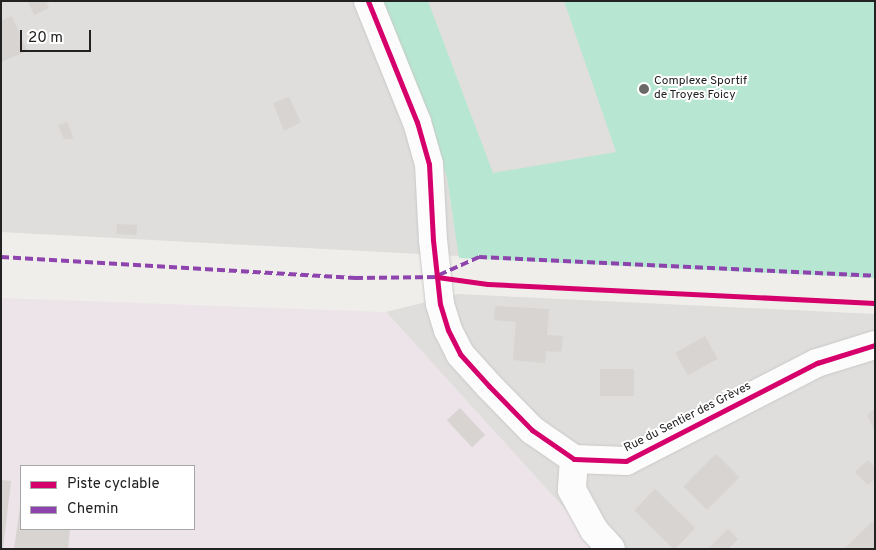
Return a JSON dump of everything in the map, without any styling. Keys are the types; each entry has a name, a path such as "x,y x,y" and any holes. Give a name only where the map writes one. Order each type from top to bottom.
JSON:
{"street":[{"path":"368,1 417,122 429,164 434,249 440,304 448,330 460,354 489,386 532,430 574,459 572,490 594,530 611,549"},
{"name":"Rue du Sentier des Grèves","path":"574,459 626,461 817,363 875,345"}],"shaded area":[{"path":"1,1 875,1 875,278 1,232"},
{"path":"428,1 564,1 616,152 493,173"},
{"path":"458,294 875,314 875,549 601,549 386,312"},
{"path":"1,298 386,312 601,549 1,549"}],"green space":[{"name":"Complexe Sportif de Troyes Foicy","path":"381,1 875,1 875,278 459,258 447,177"}],"building":[{"path":"28,1 46,1 49,8 34,15"},
{"path":"12,16 27,51 1,62 1,21"},
{"path":"289,97 301,122 284,131 273,103"},
{"path":"67,122 74,139 64,139 58,125"},
{"path":"117,224 137,225 136,235 116,234"},
{"path":"495,306 549,309 547,335 563,336 561,352 546,351 545,363 513,360 516,322 494,320"},
{"path":"705,336 718,359 688,375 675,352"},
{"path":"600,369 634,369 634,396 600,396"},
{"path":"460,408 485,435 472,447 447,420"},
{"path":"875,408 875,432 867,415"},
{"path":"716,454 739,477 707,510 683,487"},
{"path":"868,460 875,467 875,479 868,485 855,472"},
{"path":"1,480 11,481 3,549 1,549"},
{"path":"655,489 695,528 674,549 634,511"},
{"path":"20,507 20,530 70,530 68,549 14,549"},
{"path":"875,520 875,549 844,549 873,521"},
{"path":"728,529 738,539 728,549 708,549"}],"marked path":[{"path":"1,257 355,278 441,277"},
{"path":"439,275 479,257 875,276"}],"cycle path":[{"path":"368,1 417,122 429,164 433,240 440,304 448,330 460,354 489,386 532,430 574,459 626,461 817,363 875,345"},
{"path":"437,277 488,284 875,303"}],"place":[{"name":"Complexe Sportif de Troyes Foicy","path":"644,89"}]}
